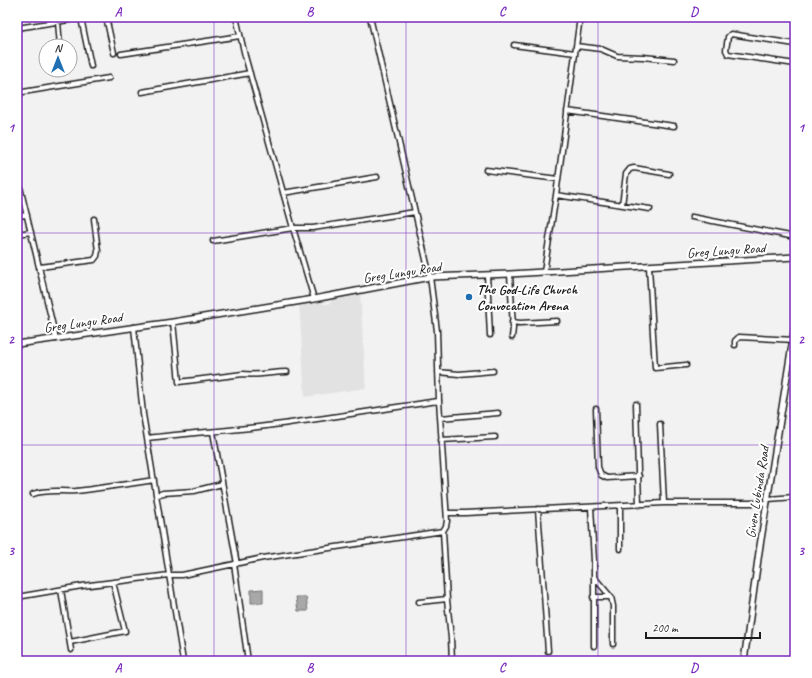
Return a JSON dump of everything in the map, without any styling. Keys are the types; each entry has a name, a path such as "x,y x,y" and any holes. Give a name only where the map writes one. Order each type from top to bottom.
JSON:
{"street":[{"path":"45,17 46,24"},
{"path":"17,28 88,17"},
{"path":"106,17 114,53"},
{"path":"236,17 292,228 314,299"},
{"path":"370,17 430,277 437,331 441,440 447,513 446,526 443,531 447,599 452,638 452,661"},
{"path":"544,272 580,17"},
{"path":"81,18 91,66"},
{"path":"58,22 59,38"},
{"path":"795,44 731,34 728,37 726,50 728,54 795,64"},
{"path":"121,54 240,36"},
{"path":"514,45 575,53"},
{"path":"576,46 601,49 617,56 674,60"},
{"path":"142,92 250,73"},
{"path":"17,93 109,78"},
{"path":"567,111 674,126"},
{"path":"622,205 626,174 630,169 634,168 669,174"},
{"path":"486,170 558,179"},
{"path":"17,174 56,339"},
{"path":"283,193 377,177"},
{"path":"556,195 650,209"},
{"path":"213,241 292,228 313,228 415,212"},
{"path":"17,216 27,215"},
{"path":"692,217 795,237"},
{"path":"40,267 94,260 98,251 94,219"},
{"path":"17,234 31,232"},
{"name":"Greg Lungu Road","path":"17,344 173,322 314,299 430,277 649,267 795,257"},
{"path":"649,267 655,368 686,366"},
{"path":"510,274 512,337"},
{"path":"487,275 490,334"},
{"path":"512,322 557,321"},
{"path":"173,322 179,382 243,374 249,375 287,372"},
{"name":"Given Lubinda Road","path":"744,661 767,501 794,340 795,326"},
{"path":"134,327 143,414 183,661"},
{"path":"735,344 735,341 739,337 794,340"},
{"path":"438,372 459,374 493,371"},
{"path":"148,438 175,434 195,434 286,424 439,401"},
{"path":"636,404 639,505"},
{"path":"596,409 598,467 600,475 607,478 639,476"},
{"path":"440,418 498,413"},
{"path":"660,424 664,503"},
{"path":"213,432 235,564 248,661"},
{"path":"441,440 495,437"},
{"path":"33,494 42,491 75,491 154,480"},
{"path":"156,495 163,493 194,491 222,484"},
{"path":"447,513 664,503 767,501 795,497"},
{"path":"620,506 620,549"},
{"path":"591,507 594,577 594,646"},
{"path":"538,510 548,651"},
{"path":"17,597 113,582 169,575 182,575 263,558 443,531"},
{"path":"594,577 611,597 613,606 613,644"},
{"path":"70,642 125,630 113,582"},
{"path":"61,590 71,650"},
{"path":"593,597 611,597"},
{"path":"419,602 447,599"}],"shaded area":[{"path":"360,291 366,388 305,397 299,301 318,301 324,304 329,304 333,298"},
{"path":"263,589 263,603 251,603 251,590"},
{"path":"296,597 306,597 308,611 298,611"}],"place":[{"name":"The God-Life Church Convocation Arena","path":"469,297"}]}
